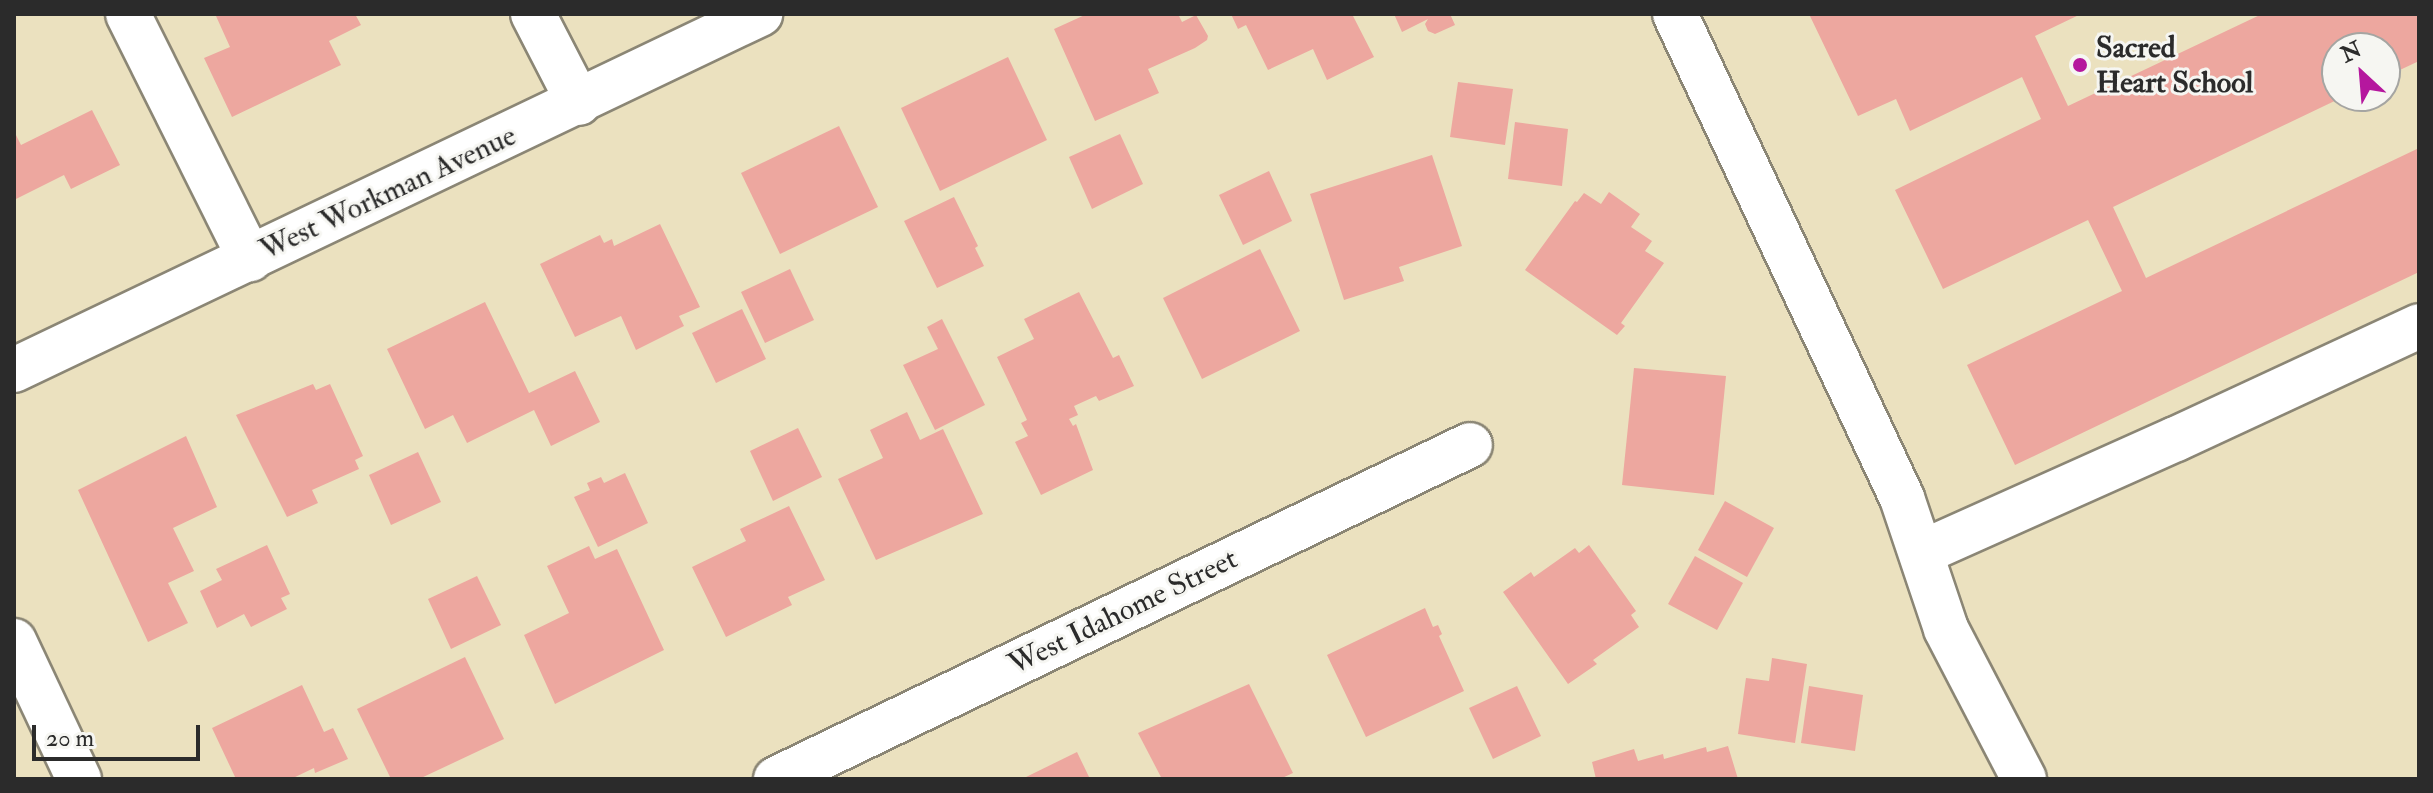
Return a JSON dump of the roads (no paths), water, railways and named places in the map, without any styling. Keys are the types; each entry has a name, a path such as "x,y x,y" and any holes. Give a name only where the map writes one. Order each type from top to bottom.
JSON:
{"street":[{"path":"128,14 250,259"},
{"path":"533,14 579,103"},
{"name":"West Workman Avenue","path":"14,370 760,14"},
{"path":"1675,14 1902,498 1923,552 1946,629 2024,779"},
{"path":"1923,552 2419,326"},
{"name":"West Idahome Street","path":"776,779 1470,445"},
{"path":"14,641 79,779"}],"place":[{"name":"Sacred Heart School","path":"2080,65"}]}
